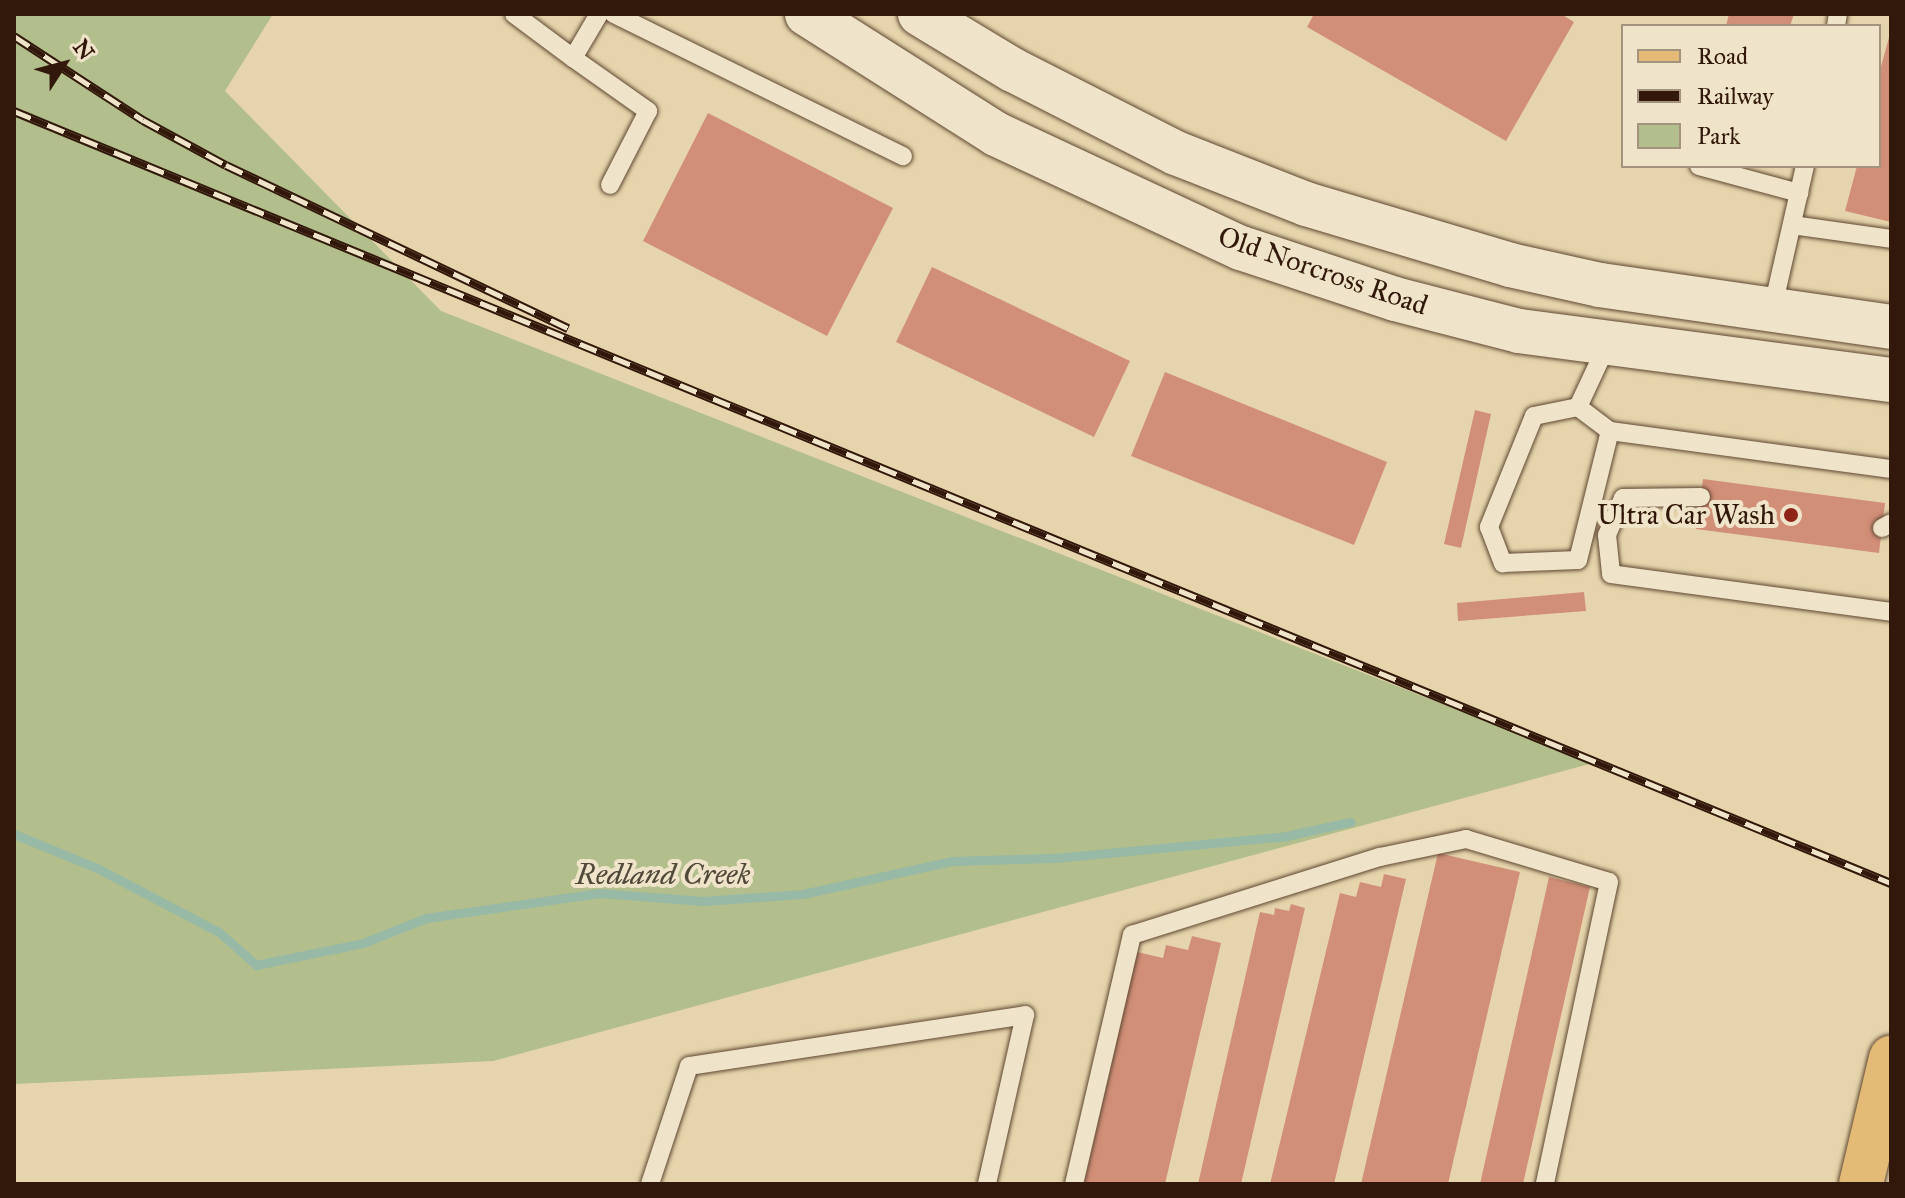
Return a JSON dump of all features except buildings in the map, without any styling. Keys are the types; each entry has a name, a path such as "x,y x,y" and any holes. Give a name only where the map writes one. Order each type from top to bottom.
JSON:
{"main road":[{"name":"Old Norcross Road","path":"807,14 996,134 1241,248 1395,299 1519,331 1891,380"},
{"name":"Old Norcross Road","path":"920,14 1013,70 1176,153 1306,204 1510,265 1772,311 1891,327"},
{"path":"1861,1184 1891,1058"}],"lane":[{"path":"514,14 648,111 610,185"},
{"path":"573,58 599,14"},
{"path":"614,14 903,156"},
{"path":"1706,168 1799,193"},
{"path":"1772,311 1805,168"},
{"path":"1792,225 1891,239"},
{"path":"1578,407 1607,345"},
{"path":"1610,431 1578,560 1503,563 1489,527 1534,416 1578,407 1610,431 1891,469"},
{"path":"1701,497 1623,498 1607,535 1611,574 1891,612"},
{"path":"1074,1184 1132,935 1380,857 1466,839 1609,882 1545,1184"},
{"path":"650,1184 689,1066 1025,1015 987,1184"}],"green space":[{"path":"14,14 273,14 225,91 441,311 1593,763 493,1061 14,1084"}],"waterway":[{"name":"Redland Creek","path":"14,834 97,868 219,932 256,965 363,943 426,918 599,893 703,901 803,894 952,861 1055,858 1286,836 1350,822"}],"railway":[{"path":"14,36 143,120 226,165 568,328"},
{"path":"14,111 1891,883"}],"place":[{"name":"Ultra Car Wash","path":"1791,515"}]}
